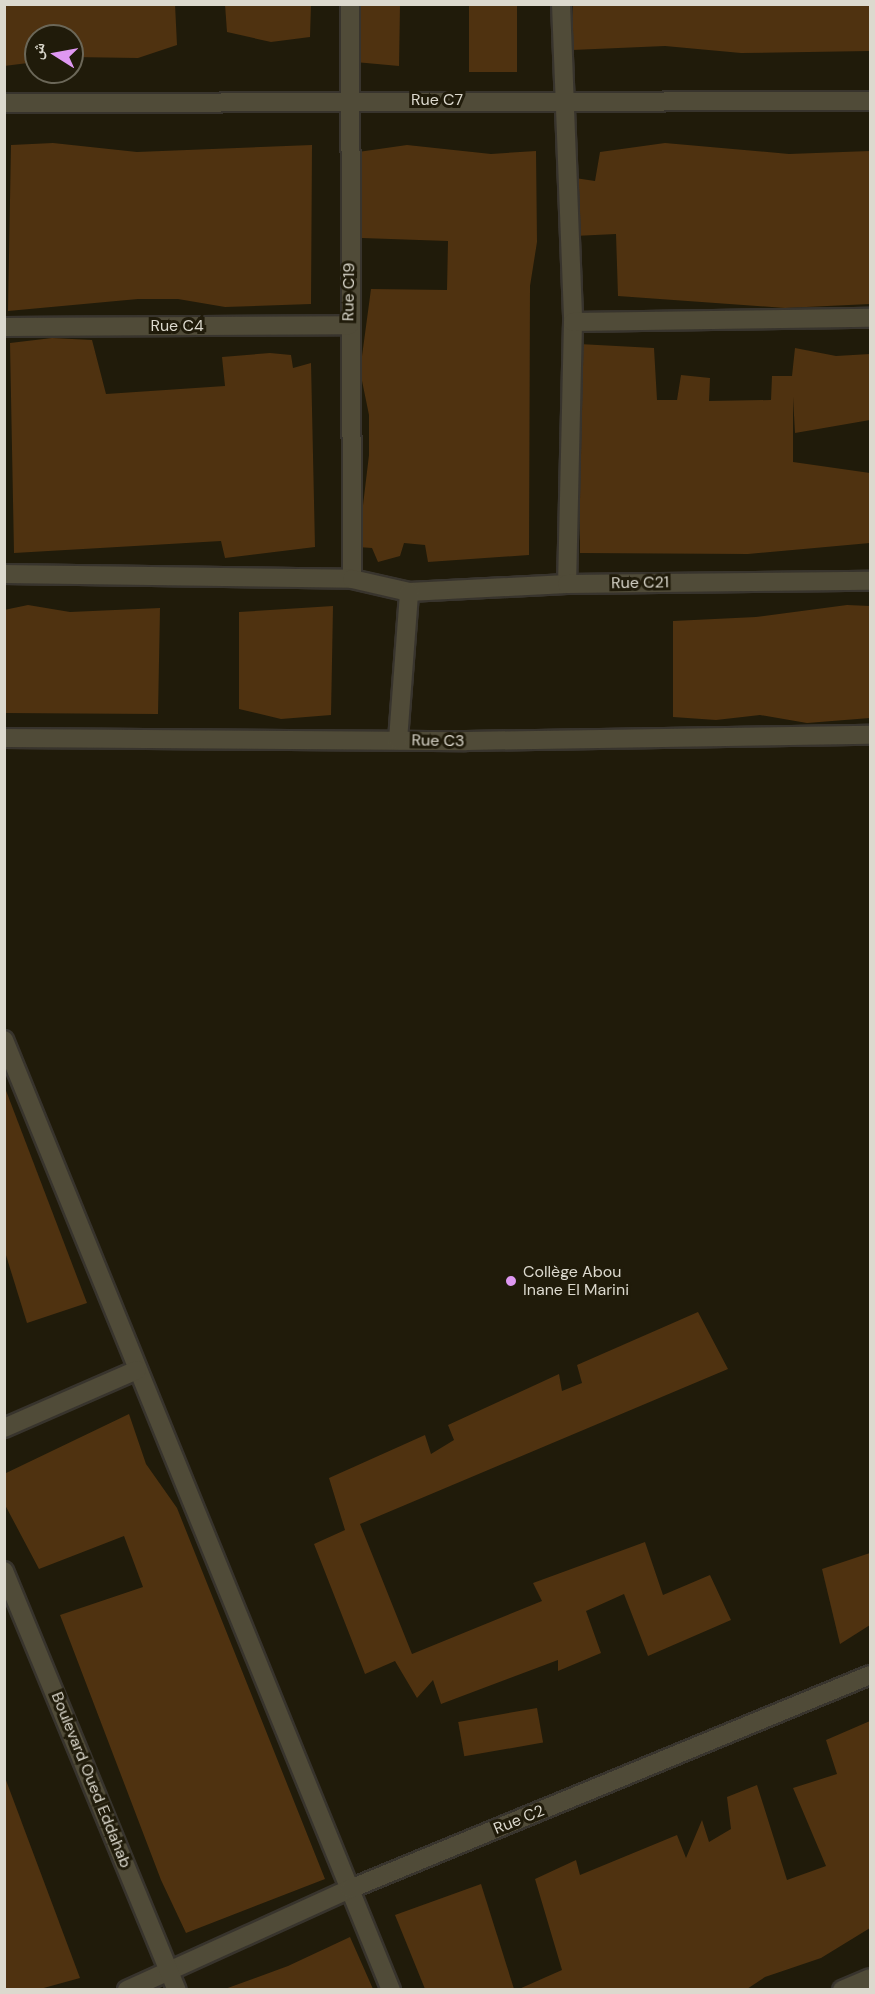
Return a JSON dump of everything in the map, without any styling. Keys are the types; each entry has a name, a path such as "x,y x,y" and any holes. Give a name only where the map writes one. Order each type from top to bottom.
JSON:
{"street":[{"name":"Rue C19","path":"350,4 349,325 352,579"},
{"path":"561,4 561,101 573,322 567,584"},
{"name":"Rue C7","path":"4,103 351,99 870,101"},
{"path":"573,322 870,318"},
{"name":"Rue C4","path":"4,327 349,325"},
{"name":"Rue C21","path":"4,574 352,579 409,592 567,584 870,581"},
{"path":"398,740 409,592"},
{"name":"Rue C3","path":"4,738 398,740 870,735"},
{"path":"4,1040 391,1989"},
{"path":"4,1428 137,1370"},
{"name":"Boulevard Oued Eddahab","path":"4,1571 173,1981"},
{"name":"Rue C2","path":"127,1989 173,1981 350,1889 870,1675"},
{"path":"842,1989 870,1977"}],"building":[{"path":"4,4 175,4 177,45 138,58 84,57 84,24 24,24 24,64 4,66"},
{"path":"225,4 311,4 310,37 271,42 227,32"},
{"path":"352,4 400,4 399,66 355,62"},
{"path":"469,4 517,4 517,72 469,72"},
{"path":"573,4 870,4 870,51 741,53 665,46 572,50"},
{"path":"53,143 137,152 312,145 311,304 225,307 178,299 138,299 8,311 11,145"},
{"path":"665,143 789,154 870,151 870,304 785,308 618,296 616,234 574,236 575,178 595,181 600,152"},
{"path":"407,145 491,154 536,151 537,242 530,286 529,555 428,562 425,545 404,543 400,556 378,562 372,548 358,547 369,455 369,415 360,371 371,289 447,290 448,241 362,238 358,152"},
{"path":"52,338 92,340 106,394 225,386 222,357 270,353 291,355 293,368 311,363 315,547 225,558 221,541 14,553 10,343"},
{"path":"579,344 654,348 657,400 677,400 681,375 710,378 709,401 771,400 772,376 792,376 795,348 836,356 870,354 870,420 795,433 793,397 793,462 870,473 870,543 748,554 580,553"},
{"path":"28,605 70,612 160,608 158,714 4,713 4,610"},
{"path":"847,605 870,606 870,718 807,723 760,715 716,720 673,717 673,621 756,617"},
{"path":"333,606 331,715 281,719 239,709 239,612"},
{"path":"5,1088 87,1303 27,1323 5,1252"},
{"path":"698,1312 728,1369 360,1524 412,1654 542,1601 533,1583 645,1542 663,1595 710,1575 731,1620 648,1656 624,1594 586,1611 601,1653 558,1671 558,1660 441,1704 433,1680 417,1698 395,1661 365,1674 314,1544 345,1530 329,1478 425,1435 431,1454 454,1440 448,1425 559,1374 562,1391 582,1383 577,1365"},
{"path":"129,1414 146,1464 177,1508 325,1879 186,1933 161,1880 60,1615 143,1587 124,1536 39,1569 4,1503 4,1474"},
{"path":"870,1553 870,1625 840,1644 822,1569"},
{"path":"537,1708 543,1742 464,1756 458,1722"},
{"path":"870,1721 870,1928 821,1958 765,1977 747,1989 519,1989 562,1970 535,1879 576,1860 580,1875 677,1835 686,1858 702,1820 709,1842 731,1829 727,1797 757,1785 787,1880 826,1866 793,1788 837,1774 826,1740"},
{"path":"4,1775 80,1978 40,1989 4,1989"},
{"path":"481,1884 514,1989 425,1989 395,1915"},
{"path":"350,1937 373,1989 225,1989 288,1966"}],"place":[{"name":"Collège Abou Inane El Marini","path":"511,1281"}]}
